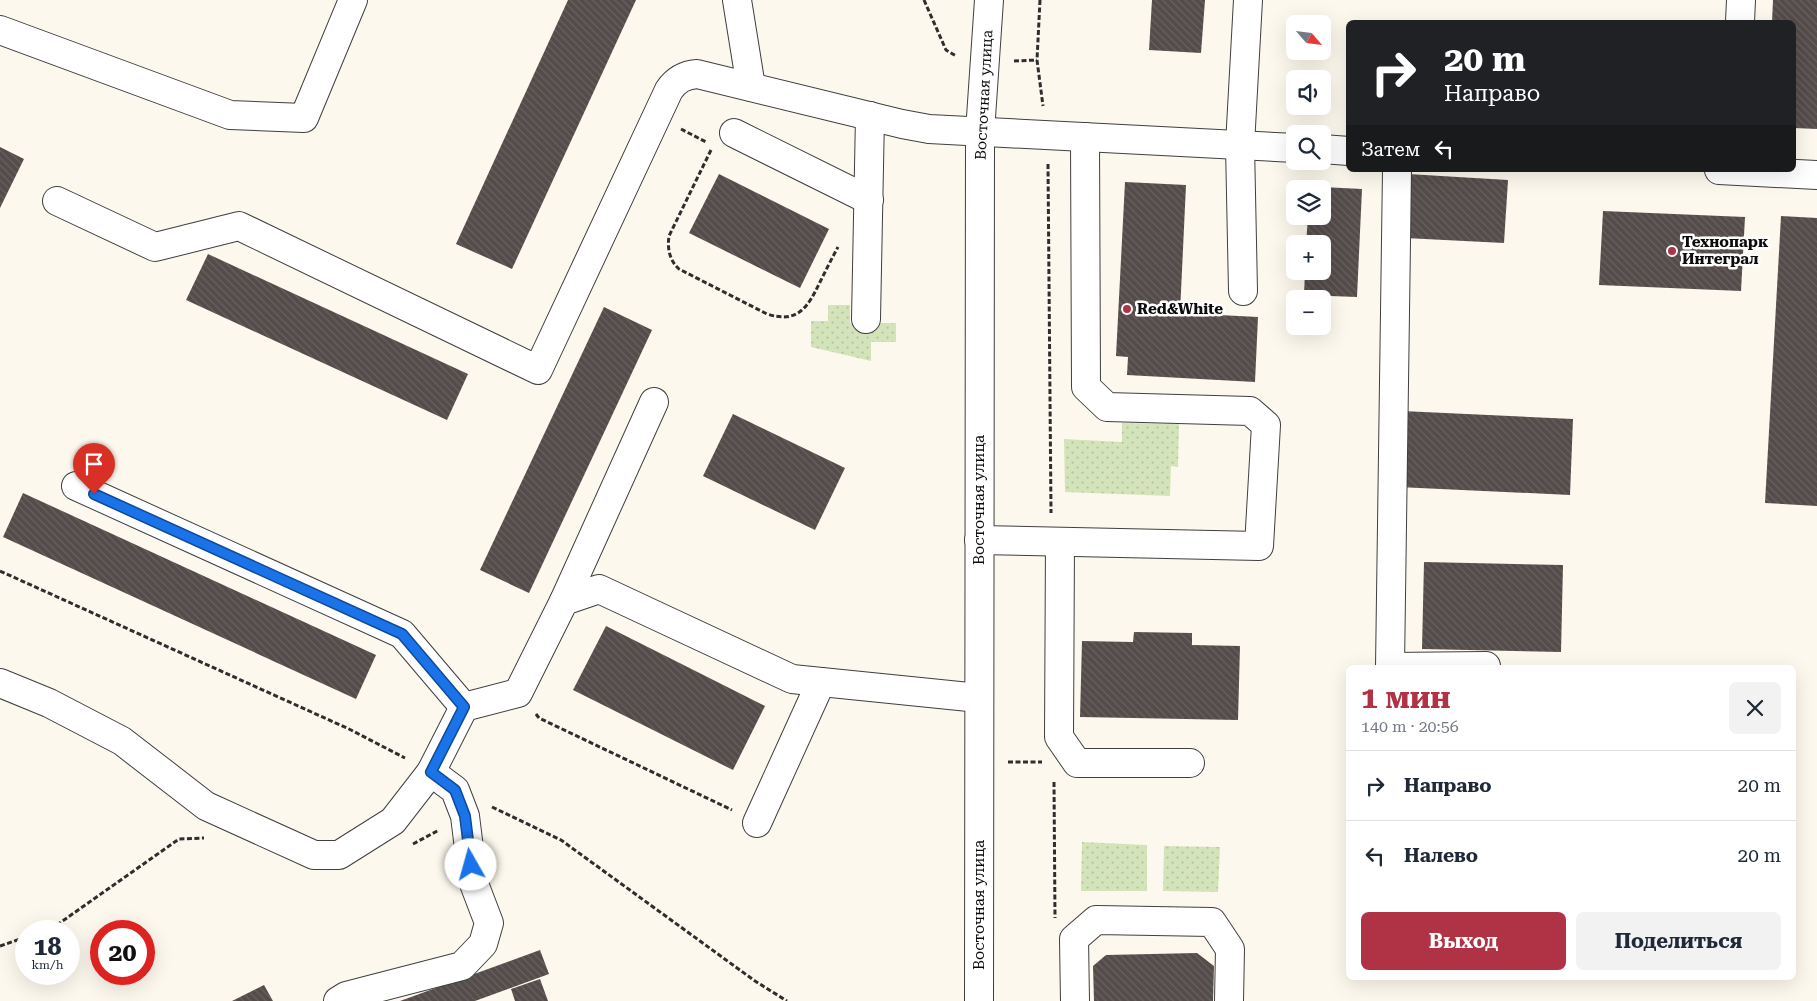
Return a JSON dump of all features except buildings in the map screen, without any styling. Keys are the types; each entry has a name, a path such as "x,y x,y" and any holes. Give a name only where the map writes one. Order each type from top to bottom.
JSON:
{"street":[{"path":"0,30 230,115 304,118 353,0"},
{"path":"737,0 750,87"},
{"name":"Восточная улица","path":"979,1001 980,132 989,0"},
{"path":"1243,291 1240,145 1248,0"},
{"path":"1740,20 1741,0"},
{"path":"57,201 155,247 239,226 538,370 669,90 674,83 690,74 697,74 920,128 1286,148"},
{"path":"866,319 870,116"},
{"path":"734,133 869,200"},
{"path":"979,540 1259,546 1266,425 1250,411 1106,407 1086,388 1085,137"},
{"path":"1331,150 1346,151"},
{"path":"1390,665 1397,172"},
{"path":"1765,172 1817,175"},
{"path":"0,683 49,703 122,741 206,806 314,855 339,855 393,821 431,772 464,707 518,693 564,601 654,402"},
{"path":"76,486 402,634 464,707"},
{"path":"1060,542 1059,737 1077,763 1190,764"},
{"path":"564,601 598,590 792,679 979,698"},
{"path":"757,823 821,682"},
{"path":"338,1001 346,996 462,966 483,944 488,923 473,881 465,816 455,790 431,772"},
{"path":"1075,1001 1074,939 1096,920 1212,922 1230,949 1229,1001"}],"path":[{"path":"924,0 946,50 959,58"},
{"path":"1040,0 1037,60 1047,135"},
{"path":"1010,61 1037,60"},
{"path":"657,117 714,146 669,236 668,246 672,261 682,272 767,314 786,316 799,312 809,304 842,239"},
{"path":"0,571 349,728 431,772"},
{"path":"518,693 539,718 757,823"},
{"path":"1001,762 1045,762"},
{"path":"455,790 561,840 755,981 787,1001"},
{"path":"405,848 465,816"},
{"path":"65,920 179,839 206,838"},
{"path":"0,946 15,941"}],"green space":[{"path":"828,305 850,305 850,323 896,323 896,342 871,342 871,361 811,347 811,321 828,321"},
{"path":"1122,423 1179,424 1178,467 1171,466 1170,496 1065,492 1064,439 1122,442"},
{"path":"1082,842 1147,845 1147,891 1081,891"},
{"path":"1164,846 1220,847 1218,892 1163,891"}],"place":[{"name":"Технопарк Интеграл","path":"1672,251"},
{"name":"Red&White","path":"1127,309"}],"route":[{"path":"94,494 402,634 464,707 431,772 455,790 465,816 471,865"}]}
